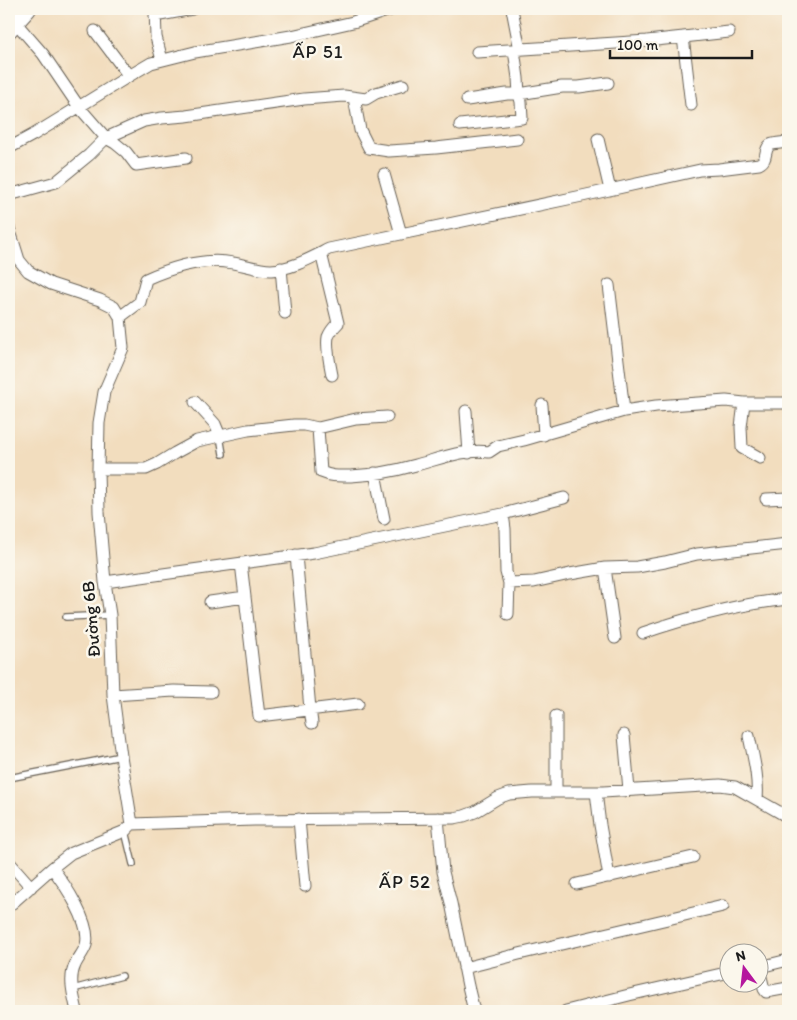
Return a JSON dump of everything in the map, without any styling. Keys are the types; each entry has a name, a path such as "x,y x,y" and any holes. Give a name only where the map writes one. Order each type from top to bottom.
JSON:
{"main road":[{"path":"12,26 28,9"}],"street":[{"path":"162,60 156,37 155,13 192,9"},
{"path":"9,148 34,135 151,63 195,52 291,36 353,22 392,9"},
{"path":"460,125 522,118 512,9"},
{"path":"12,26 43,54 79,107 106,138 115,143 136,165 186,158"},
{"path":"95,31 129,76"},
{"path":"477,52 729,32"},
{"path":"683,37 691,105"},
{"path":"467,100 562,87 580,87 608,83"},
{"path":"9,195 56,182 106,138 144,121 304,99 344,96 366,98 403,85"},
{"path":"354,98 360,130 369,148 389,151 517,139"},
{"path":"598,139 610,190"},
{"path":"9,228 12,249 28,271 51,284 100,300 114,307 120,317 140,302 146,279 163,271 191,264 216,261 272,270 292,266 329,249 700,170 759,164 765,159 769,146 788,142"},
{"path":"384,174 401,234"},
{"path":"321,253 338,323 328,337 332,375"},
{"path":"281,268 285,313"},
{"path":"609,285 624,411"},
{"name":"Đường 6B","path":"120,317 123,348 104,392 99,423 98,469 99,512 110,615 113,696 128,828"},
{"path":"318,428 321,472 331,476 360,475 416,465 446,456 481,451 489,452 498,446 544,435 624,411 656,406 726,401 788,403"},
{"path":"196,402 215,424 220,436"},
{"path":"744,403 741,426 742,448 760,458"},
{"path":"542,406 544,435"},
{"path":"466,411 469,453"},
{"path":"98,469 146,469 197,441 220,436 294,425 318,428 356,419 387,417"},
{"path":"375,473 384,519"},
{"path":"105,582 296,555 503,514 564,498"},
{"path":"766,499 788,498"},
{"path":"503,514 506,572 509,583 508,614"},
{"path":"509,583 534,582 605,568 636,567 697,554 788,544"},
{"path":"296,555 312,723"},
{"path":"240,563 259,716 358,704"},
{"path":"605,568 615,638"},
{"path":"210,602 244,597"},
{"path":"643,633 675,622 719,611 788,599"},
{"path":"113,696 174,691 211,692"},
{"path":"556,716 556,792"},
{"path":"624,735 629,790"},
{"path":"749,736 756,769 757,799"},
{"path":"9,906 66,856 79,849 128,828 186,821 438,818 464,816 509,794 596,792 720,785 735,787 788,817"},
{"path":"596,792 609,876"},
{"path":"438,818 443,872 474,1011"},
{"path":"299,819 306,886"},
{"path":"577,884 693,857"},
{"path":"9,862 31,886"},
{"path":"52,868 65,885 85,925 87,933 86,945 74,967 72,975 72,989 77,1011"},
{"path":"464,968 723,906"},
{"path":"770,964 788,960"},
{"path":"566,1011 629,994 720,974"},
{"path":"770,992 788,988"}],"lane":[{"path":"220,436 223,454"},
{"path":"66,618 110,615"},
{"path":"9,778 121,756"},
{"path":"128,828 133,864"},
{"path":"72,989 122,976"}],"district":[{"name":"ẤP 51","path":"318,51"},
{"name":"ẤP 52","path":"405,881"}]}
